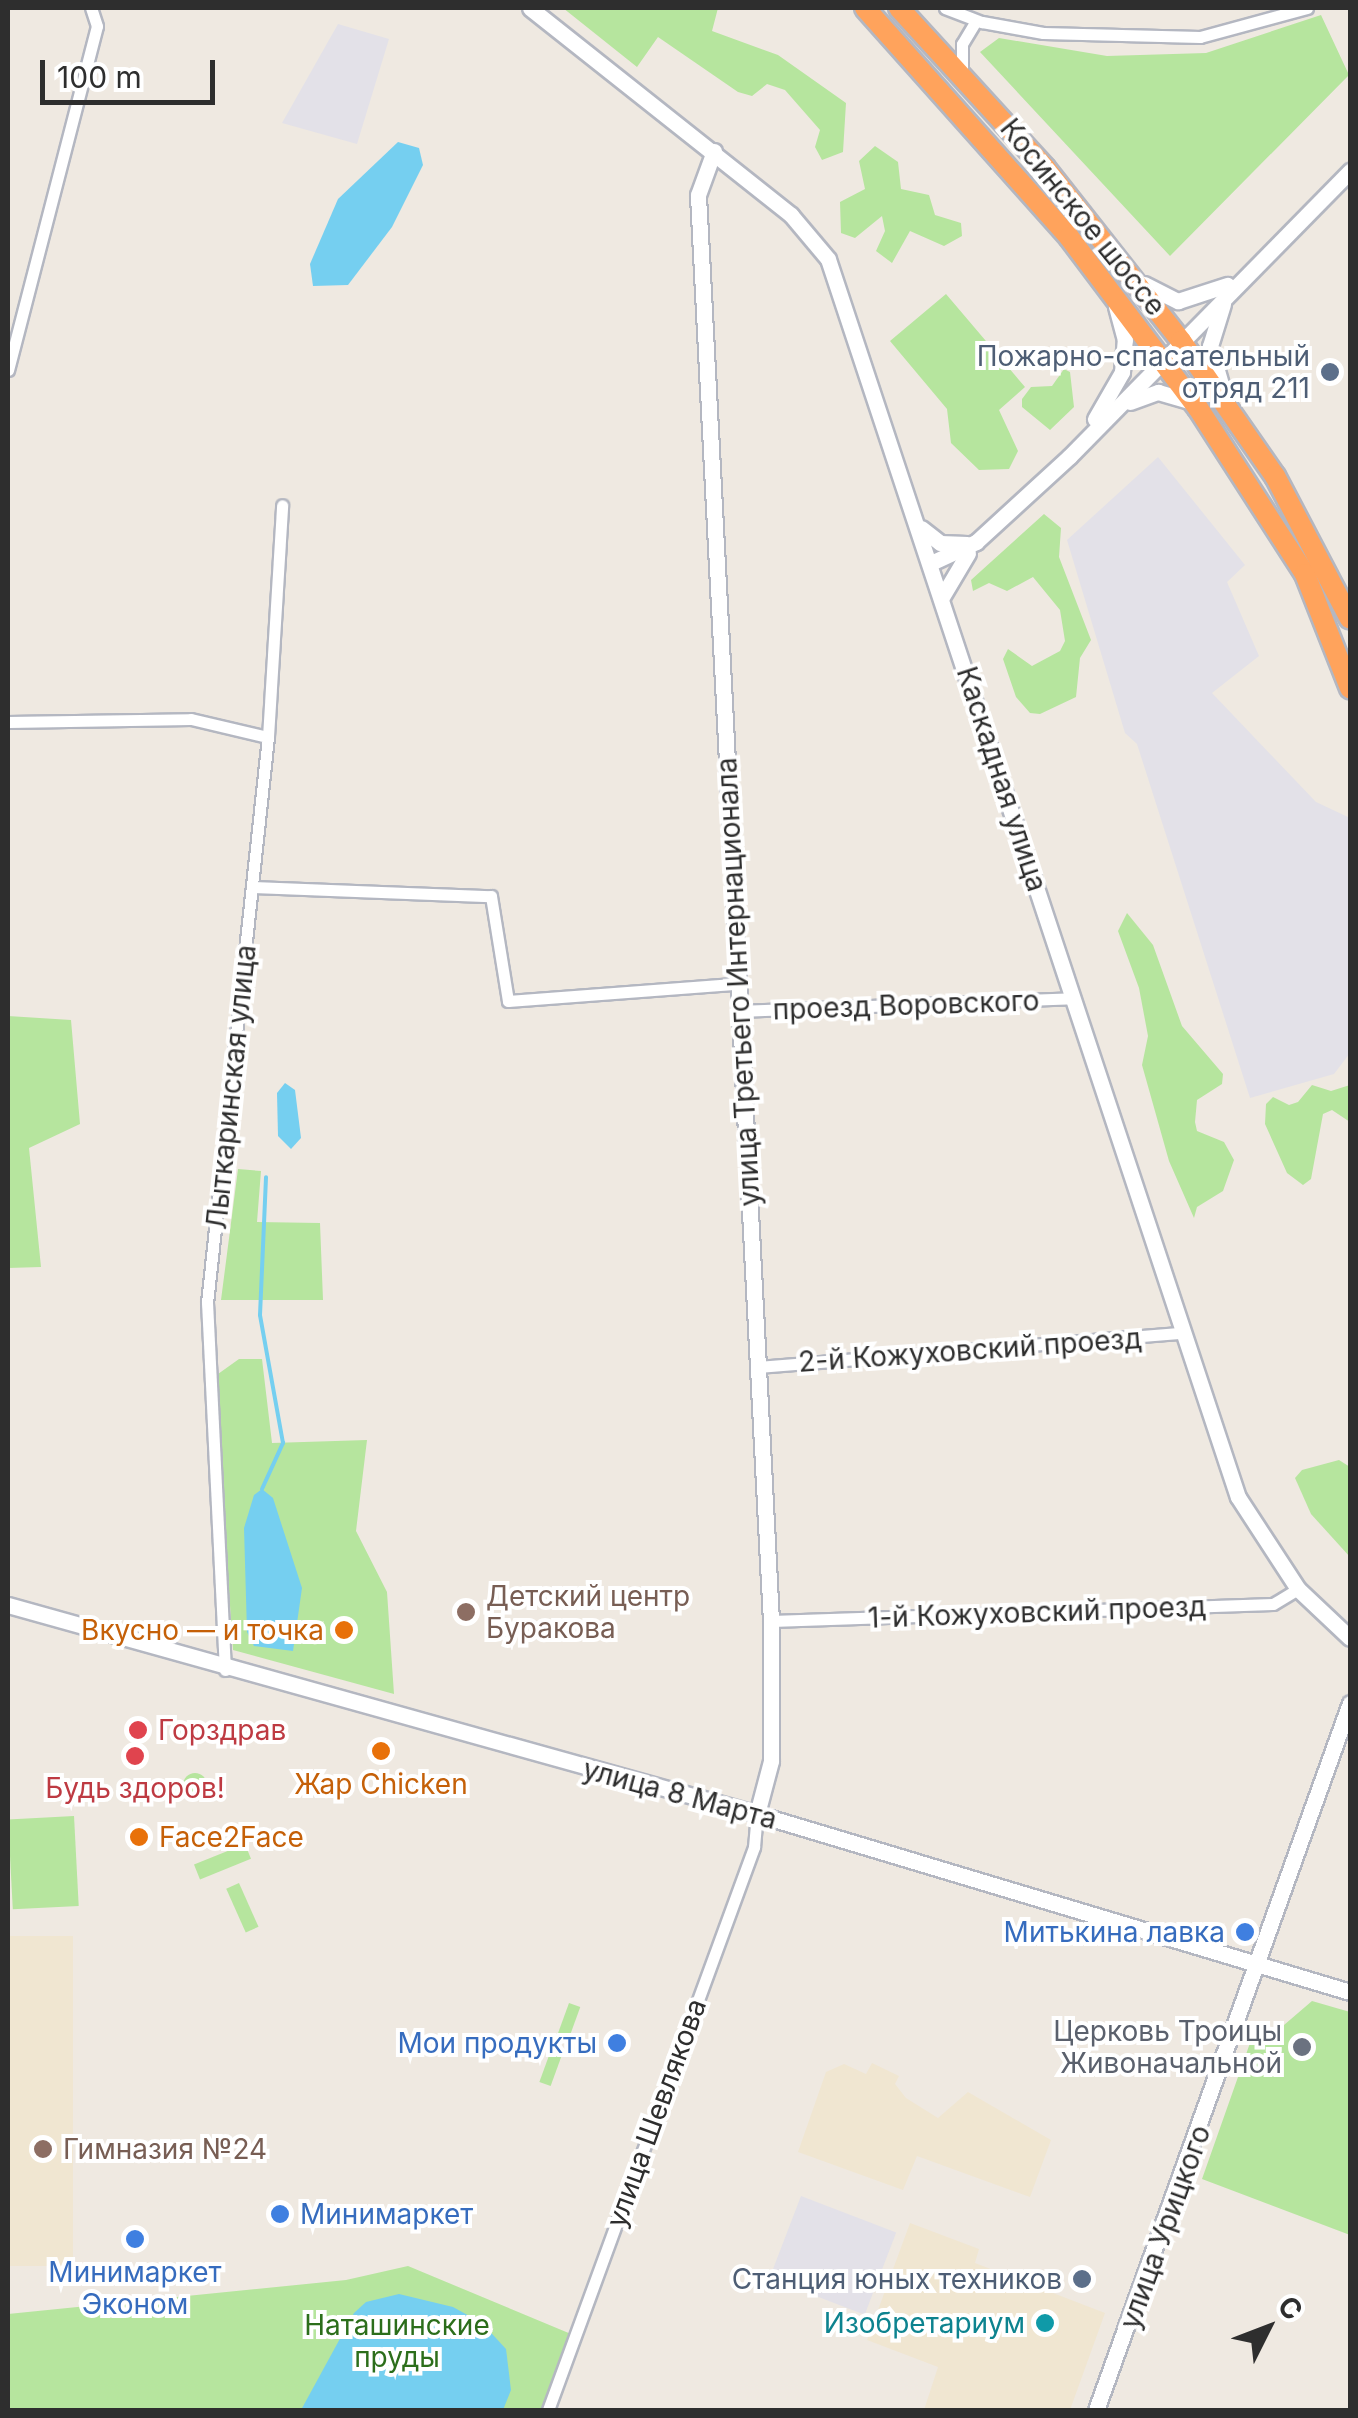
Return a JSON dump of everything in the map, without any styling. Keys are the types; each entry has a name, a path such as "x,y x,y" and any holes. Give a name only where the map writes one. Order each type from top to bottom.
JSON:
{"highway":[{"name":"Косинское шоссе","path":"865,8 1100,276 1195,404 1305,574 1350,688"},
{"name":"Косинское шоссе","path":"899,8 1122,261 1179,338 1309,533 1350,619"}],"street":[{"path":"8,370 97,26 91,8"},
{"name":"Каскадная улица","path":"530,8 792,215 828,259 1238,1496 1255,1532 1298,1589 1350,1638"},
{"path":"944,8 976,20 1074,36 1200,37 1307,8"},
{"path":"966,80 962,44 976,20"},
{"path":"926,37 947,46 962,44"},
{"name":"улица Третьего Интернационала","path":"714,151 698,195 771,1621 771,1761 758,1814"},
{"path":"942,597 976,542 1232,286 1311,210 1347,182"},
{"path":"1122,261 1154,292 1178,301 1232,286"},
{"path":"1097,424 1112,397 1126,353 1116,306 1100,276"},
{"path":"1231,411 1210,346 1218,312 1232,286"},
{"path":"1097,424 1148,393 1195,404"},
{"name":"Лыткаринская улица","path":"225,1670 208,1303 268,736 282,505"},
{"path":"918,524 940,543 976,542"},
{"path":"931,563 976,542"},
{"path":"8,722 191,719 268,736"},
{"path":"252,888 491,896 508,1001 736,984"},
{"name":"проезд Воровского","path":"738,1011 1073,998"},
{"name":"2-й Кожуховский проезд","path":"757,1366 1183,1333"},
{"name":"1-й Кожуховский проезд","path":"771,1621 1272,1604 1298,1589"},
{"name":"улица 8 Марта","path":"8,1605 225,1670 758,1814 1350,1992"},
{"name":"улица Урицкого","path":"1096,2410 1350,1703"},
{"name":"улица Шевлякова","path":"548,2410 754,1847 758,1814"}],"shaded area":[{"path":"338,24 389,39 357,144 282,123"},
{"path":"1158,457 1245,565 1227,582 1259,656 1212,693 1316,802 1350,818 1350,1053 1334,1074 1250,1098 1137,744 1125,733 1067,540"},
{"name":"Гимназия №24","path":"8,1936 73,1936 73,2266 8,2266"},
{"path":"872,2063 899,2076 895,2084 906,2098 938,2118 968,2092 1051,2140 1030,2197 917,2156 903,2190 798,2152 826,2072 844,2064 866,2074"},
{"path":"801,2196 896,2233 865,2315 769,2278"},
{"path":"910,2223 979,2249 975,2263 1105,2313 1070,2410 924,2410 938,2367 867,2340"}],"green space":[{"path":"563,8 718,8 712,31 778,55 846,103 843,152 822,160 815,147 820,130 785,90 767,84 752,96 738,92 658,37 637,67"},
{"path":"1321,15 1349,75 1170,256 980,52 999,38 1107,56 1206,53"},
{"path":"875,146 898,162 901,189 929,195 935,215 961,223 962,236 944,246 910,231 892,263 876,251 885,231 882,216 855,238 841,233 840,202 865,189 859,161"},
{"path":"946,294 1025,387 999,410 1018,451 1009,469 979,470 951,443 947,409 890,341"},
{"path":"1064,369 1070,372 1074,407 1050,430 1022,407 1022,399 1031,387 1052,386"},
{"path":"1044,514 1061,528 1059,557 1091,640 1080,658 1076,697 1040,714 1030,713 1016,697 1003,659 1008,649 1032,666 1060,651 1065,641 1060,610 1033,577 1007,591 989,583 973,591 971,580"},
{"path":"1127,913 1153,945 1182,1026 1223,1074 1222,1084 1197,1100 1195,1122 1197,1131 1224,1142 1234,1160 1223,1191 1197,1207 1194,1218 1169,1161 1142,1065 1148,1036 1139,988 1118,931"},
{"path":"8,1016 71,1020 80,1124 29,1148 41,1267 8,1268"},
{"path":"1312,1085 1331,1091 1350,1085 1350,1122 1332,1110 1323,1114 1311,1179 1303,1185 1287,1173 1265,1124 1266,1104 1273,1097 1289,1105 1298,1102"},
{"path":"238,1169 261,1171 257,1222 320,1223 323,1300 221,1300"},
{"path":"239,1359 262,1359 272,1443 367,1440 356,1531 387,1592 394,1694 233,1650 216,1398 218,1374"},
{"path":"1339,1460 1350,1467 1350,1557 1311,1514 1295,1478 1302,1470"},
{"path":"195,1773 204,1776 204,1794 195,1797 186,1794 183,1785 186,1776"},
{"path":"74,1816 79,1906 13,1909 8,1819"},
{"path":"245,1844 251,1859 200,1879 194,1865"},
{"path":"239,1883 259,1927 246,1933 226,1889"},
{"path":"1312,2001 1350,2012 1350,2235 1202,2179 1250,2043 1277,2031"},
{"path":"569,2003 580,2007 568,2040 557,2036"},
{"path":"551,2050 562,2054 551,2086 539,2082"},
{"name":"Наташинские пруды","path":"408,2266 571,2334 543,2410 8,2410 8,2314 346,2280"}],"water":[{"path":"398,142 419,148 423,165 392,227 348,285 313,286 310,264 338,199"},
{"path":"285,1083 295,1090 301,1138 291,1149 278,1136 277,1093"},
{"path":"262,1489 273,1498 302,1588 293,1651 254,1646 247,1632 244,1528 254,1495"},
{"name":"Наташинские пруды","path":"399,2294 453,2307 482,2323 506,2349 511,2390 503,2410 301,2410 354,2313 366,2302"}],"waterway":[{"path":"262,1489 283,1443 260,1315 266,1177"}],"place":[{"name":"Пожарно-спасательный отряд 211","path":"1330,372"},
{"name":"Детский центр Буракова","path":"466,1612"},
{"name":"Вкусно — и точка","path":"344,1630"},
{"name":"Горздрав","path":"138,1730"},
{"name":"Жар Chicken","path":"381,1751"},
{"name":"Будь здоров!","path":"135,1756"},
{"name":"Face2Face","path":"139,1837"},
{"name":"Митькина лавка","path":"1245,1932"},
{"name":"Мои продукты","path":"617,2043"},
{"name":"Церковь Троицы Живоначальной","path":"1302,2047"},
{"name":"Гимназия №24","path":"43,2149"},
{"name":"Минимаркет","path":"280,2214"},
{"name":"Минимаркет Эконом","path":"135,2239"},
{"name":"Станция юных техников","path":"1082,2279"},
{"name":"Изобретариум","path":"1045,2323"}]}
